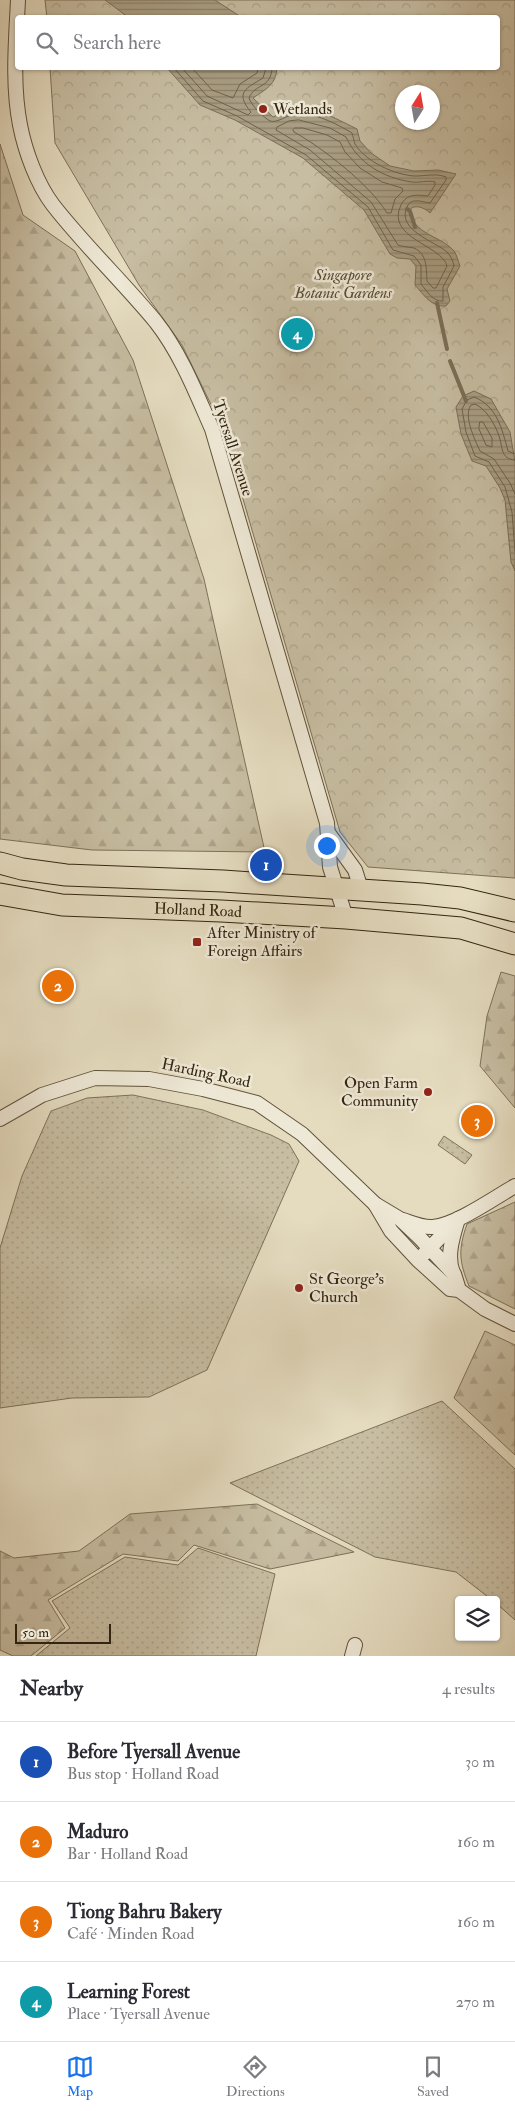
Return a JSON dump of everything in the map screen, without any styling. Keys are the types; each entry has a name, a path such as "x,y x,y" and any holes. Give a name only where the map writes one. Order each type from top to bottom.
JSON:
{"main road":[{"name":"Holland Road","path":"0,863 22,869 66,875 361,889 460,898 515,911"},
{"name":"Holland Road","path":"0,894 62,905 221,910 461,928 515,944"}],"street":[{"name":"Tyersall Avenue","path":"18,0 18,15"},
{"name":"Tyersall Avenue","path":"17,70 16,98 20,126 38,177 53,204 157,324 187,372 212,429 329,833 330,867 346,918"},
{"path":"329,833 355,870 361,889"},
{"name":"Harding Road","path":"0,1120 42,1096 94,1078 149,1079 203,1089 257,1103 302,1134 375,1204 400,1219 454,1274"},
{"path":"400,1219 432,1228 459,1218 515,1186"},
{"name":"Harding Road","path":"375,1204 390,1230 418,1260 450,1289 459,1290 485,1309 515,1324"},
{"path":"418,1260 459,1218"},
{"path":"459,1218 452,1242 450,1258 450,1265 459,1290"}],"green space":[{"name":"Singapore Botanic Gardens","path":"45,0 515,0 515,878 368,867 340,832 222,427 182,345 139,285 55,143 50,70 500,70 500,15 47,15"},
{"path":"0,144 23,215 75,251 133,360 204,579 265,852 92,850 0,839"},
{"path":"501,972 515,976 515,1108 480,1066 487,1016"},
{"path":"133,1095 203,1110 271,1135 289,1144 299,1161 207,1370 149,1397 72,1398 0,1408 0,1248 22,1176 51,1111 87,1098"},
{"path":"444,1136 472,1155 465,1164 438,1145"},
{"path":"515,1202 515,1309 469,1286 463,1269 461,1248 467,1224"},
{"path":"485,1331 515,1345 515,1455 454,1398"},
{"path":"442,1401 515,1469 515,1620 500,1607 500,1596 487,1596 456,1572 375,1557 230,1483"},
{"path":"257,1504 354,1552 270,1569 194,1545 178,1561 123,1554 48,1600 65,1628 31,1656 13,1656 0,1650 0,1551 14,1558 79,1551 130,1514"},
{"path":"198,1548 275,1574 256,1656 36,1656 70,1628 52,1601 125,1557 178,1565"}],"water":[{"path":"105,0 215,0 238,15 125,15"},
{"path":"169,70 277,70 272,83 253,98 273,117 295,110 316,111 326,114 357,129 360,141 371,153 390,166 414,171 438,170 456,174 430,213 417,207 413,207 409,212 417,226 444,243 457,256 460,266 447,289 450,301 446,306 436,305 425,296 415,285 416,266 410,259 397,258 390,254 364,210 303,158 235,120 200,105"},
{"path":"474,391 491,399 510,432 515,462 515,571 511,562 505,500 486,466 472,461 461,434 456,407 463,396"}],"waterway":[{"path":"407,209 410,211 415,227"},
{"path":"437,303 447,349"},
{"path":"450,361 466,401"}],"place":[{"name":"Wetlands","path":"263,109"},
{"name":"Learning Forest","path":"297,334"},
{"name":"Before Tyersall Avenue","path":"266,865"},
{"name":"After Ministry of Foreign Affairs","path":"197,942"},
{"name":"Maduro","path":"58,986"},
{"name":"Open Farm Community","path":"428,1092"},
{"name":"Tiong Bahru Bakery","path":"477,1121"},
{"name":"St George's Church","path":"299,1288"}]}
